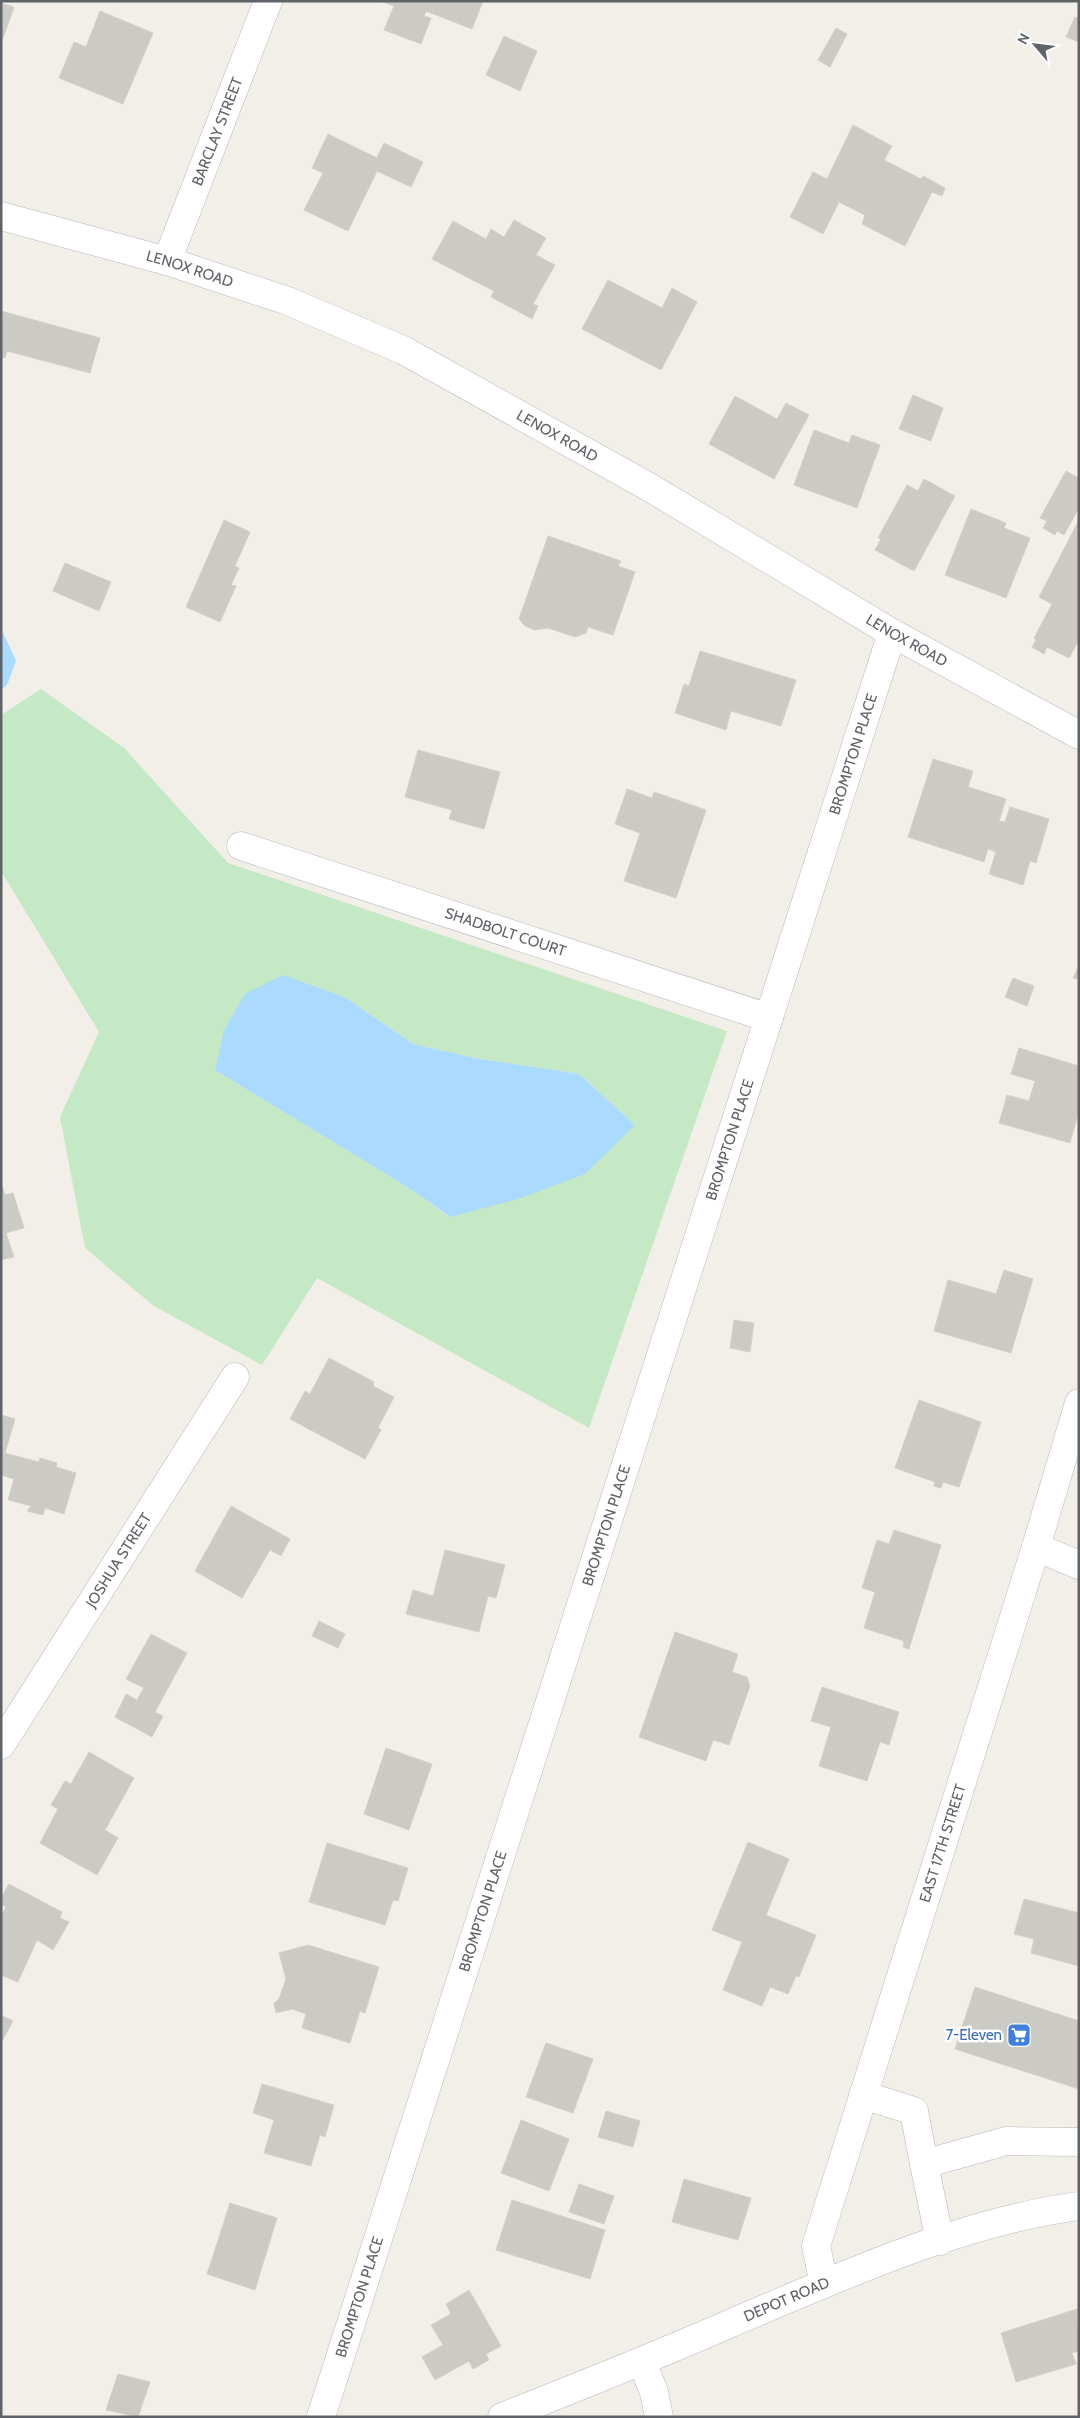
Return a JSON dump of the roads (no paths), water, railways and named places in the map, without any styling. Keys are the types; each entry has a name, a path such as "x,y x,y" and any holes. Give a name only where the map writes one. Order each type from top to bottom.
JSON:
{"street":[{"name":"BARCLAY STREET","path":"167,261 268,1"},
{"name":"LENOX ROAD","path":"1,216 167,261 288,301 403,350 649,487 892,633 1079,735"},
{"name":"BROMPTON PLACE","path":"322,2417 892,633"},
{"name":"SHADBOLT COURT","path":"241,846 769,1018"},
{"name":"JOSHUA STREET","path":"1,1745 235,1378"},
{"name":"EAST 17TH STREET","path":"824,2284 816,2246 1036,1547 1079,1403"},
{"path":"1036,1547 1079,1565"},
{"path":"863,2095 914,2111 940,2241"},
{"path":"924,2164 1006,2141 1079,2142"},
{"name":"DEPOT ROAD","path":"502,2417 642,2362 824,2284 940,2241 1036,2212 1079,2206"},
{"path":"642,2362 654,2392 659,2417"}],"water":[{"path":"1,628 16,661 7,685 1,690"},
{"path":"283,975 346,998 413,1044 475,1058 579,1074 635,1125 585,1174 521,1198 450,1217 412,1190 215,1070 224,1030 245,994"}],"place":[{"name":"7-Eleven","path":"1019,2035"}]}
